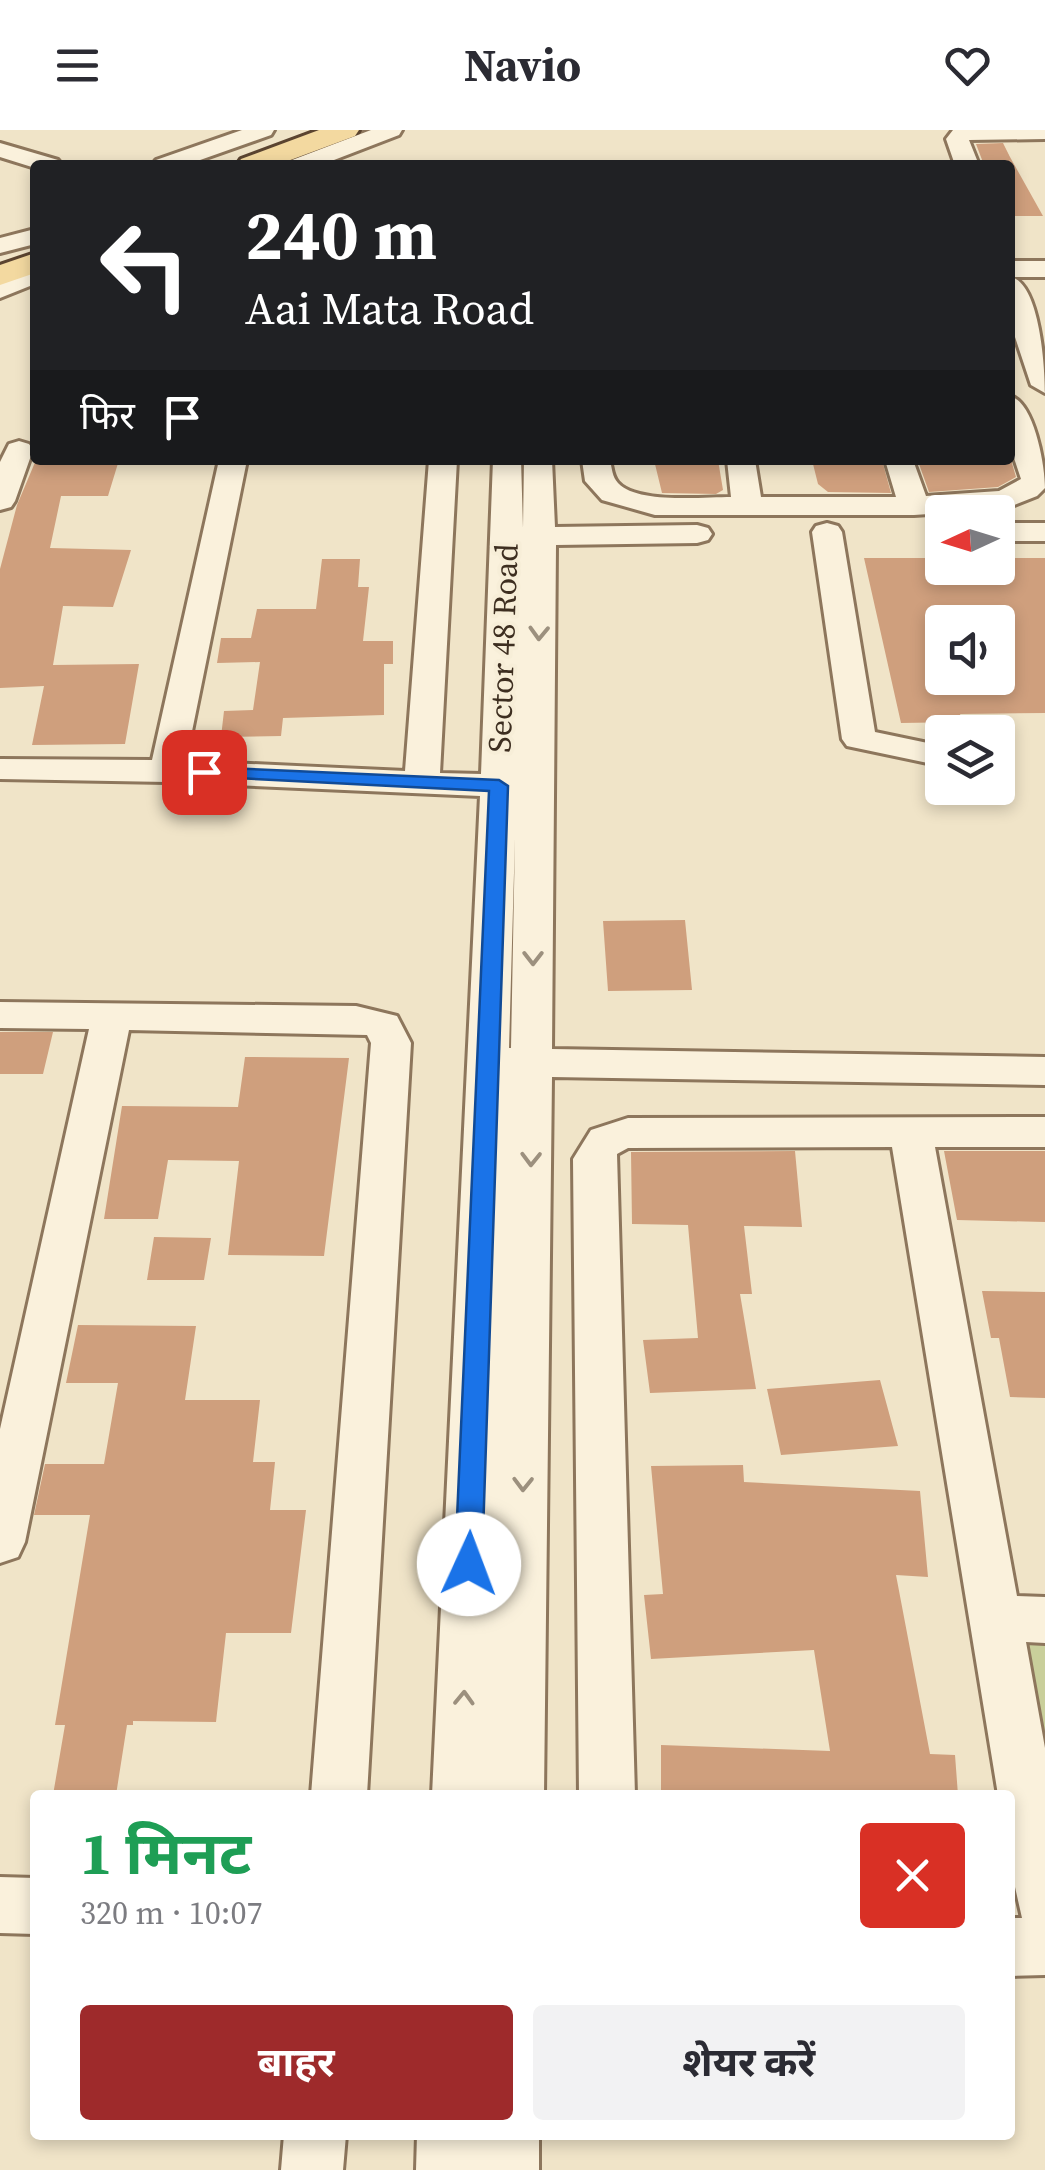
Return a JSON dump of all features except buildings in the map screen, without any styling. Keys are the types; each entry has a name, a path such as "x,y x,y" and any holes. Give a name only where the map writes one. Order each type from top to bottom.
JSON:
{"main road":[{"path":"264,160 345,130"},
{"path":"296,160 373,130"},
{"path":"0,261 30,250"},
{"path":"0,276 30,264"}],"street":[{"path":"178,160 263,130"},
{"path":"242,160 316,130"},
{"path":"313,160 391,130"},
{"path":"965,160 957,139 962,134 1045,132"},
{"path":"0,150 33,160"},
{"path":"11,221 30,215"},
{"path":"0,246 30,237"},
{"path":"1015,269 1045,269"},
{"path":"0,290 30,276"},
{"path":"1015,298 1045,385"},
{"path":"597,465 600,481 612,494 629,502 654,506 914,506 1004,500 1027,490 1036,480 1015,424"},
{"path":"0,500 18,443"},
{"path":"167,770 232,465"},
{"path":"422,783 443,465"},
{"name":"Sector 48 Road","path":"508,465 525,536"},
{"name":"Sector 48 Road","path":"516,1790 510,1062 525,536 537,465"},
{"path":"741,465 747,506"},
{"path":"901,465 914,506"},
{"path":"827,532 859,738 925,752"},
{"path":"525,536 925,532"},
{"path":"1015,532 1045,532"},
{"path":"0,769 167,770 516,787"},
{"path":"0,1014 356,1018 383,1026 391,1043 338,1790"},
{"path":"0,1542 112,1016"},
{"path":"510,1062 1045,1071"},
{"name":"Sector 48 Road","path":"460,1790 510,1062"},
{"path":"607,1790 594,1159 598,1146 609,1137 628,1133 1045,1132"},
{"path":"911,1133 1020,1619 1045,1904"},
{"path":"0,1906 30,1906"},
{"path":"1015,1946 1045,1946"},
{"path":"312,2170 315,2140"},
{"path":"447,2170 448,2140"},
{"path":"508,2140 508,2170"}],"green space":[{"path":"1027,1644 1045,1644 1045,1750"}],"route":[{"path":"204,772 499,786 469,1564"}]}
